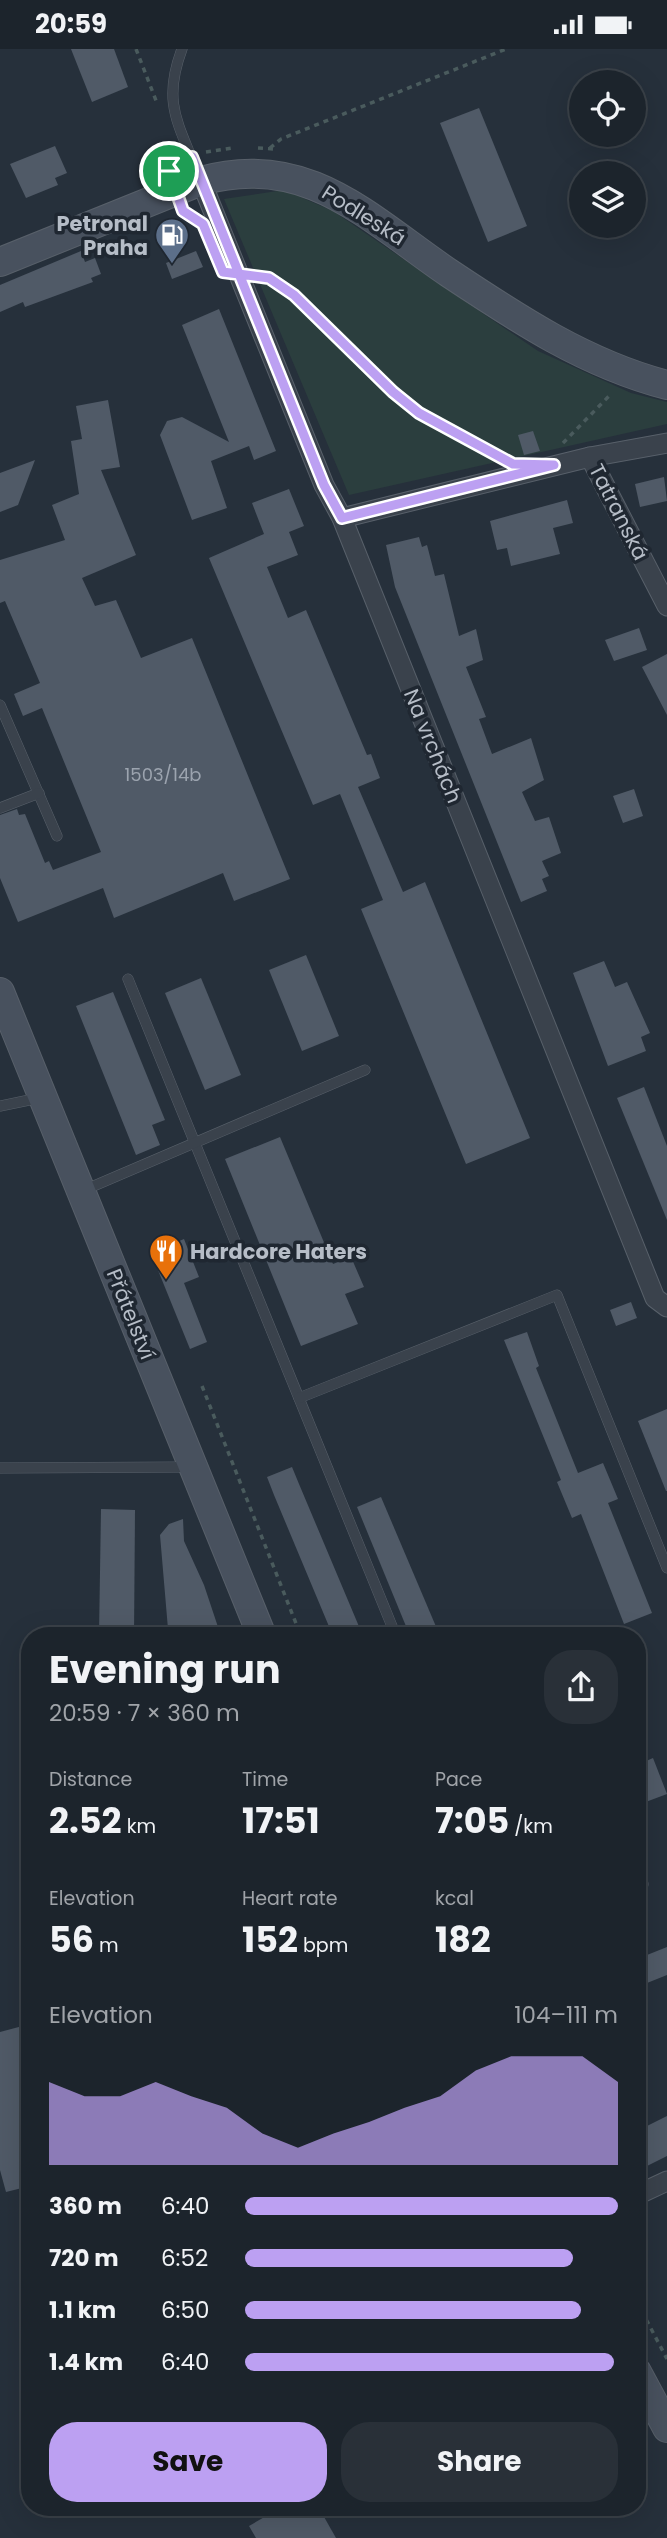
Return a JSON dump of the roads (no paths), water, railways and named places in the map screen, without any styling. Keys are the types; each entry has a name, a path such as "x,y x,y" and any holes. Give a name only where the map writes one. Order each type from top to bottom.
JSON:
{"main road":[{"name":"Podleská","path":"0,262 201,181 247,172 272,173 316,185 373,218 538,330 628,373 667,385"},
{"name":"Přátelství","path":"0,992 258,1627"},
{"path":"646,2389 667,2428"}],"street":[{"name":"Na vrchách","path":"201,181 324,485 342,518 655,1299 667,1307"},
{"path":"342,518 554,465 667,443"},
{"name":"Tatranská","path":"590,457 667,606"},
{"path":"646,2191 667,2181"}],"lane":[{"path":"182,49 172,82 171,98 178,124 201,181"},
{"path":"0,705 57,836"},
{"path":"0,808 39,793"},
{"path":"128,979 392,1627"},
{"path":"81,1191 365,1070"},
{"path":"0,1106 43,1097"},
{"path":"299,1398 557,1295 667,1568"},
{"path":"0,1468 193,1467"}],"place":[{"name":"Petronal Praha","path":"172,265"},
{"name":"Hardcore Haters","path":"166,1281"}]}
